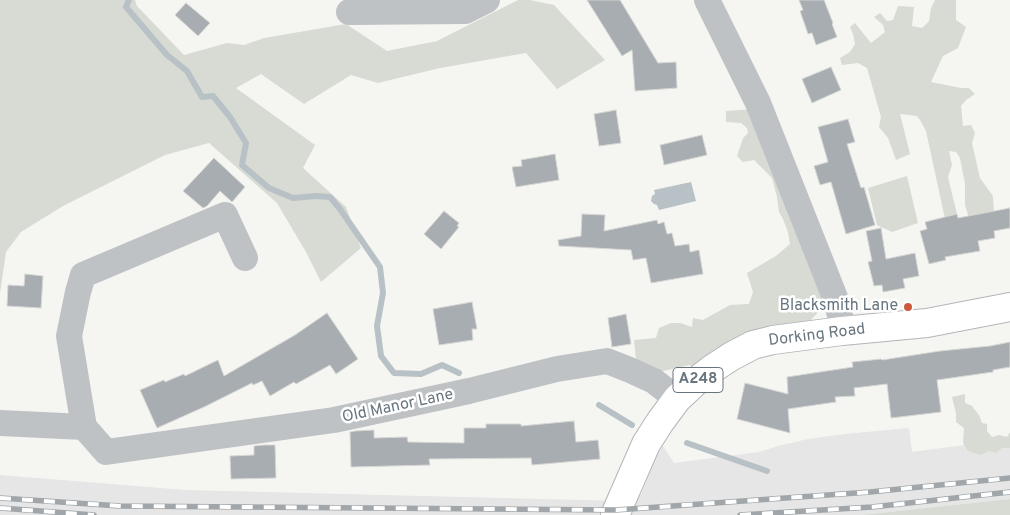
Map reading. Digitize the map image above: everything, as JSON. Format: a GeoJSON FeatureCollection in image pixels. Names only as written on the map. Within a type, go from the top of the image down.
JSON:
{"type":"FeatureCollection","features":[{"type":"Feature","properties":{"kind":"main road","name":"Dorking Road"},"geometry":{"type":"LineString","coordinates":[[616,512],[646,444],[677,399],[694,383],[732,356],[753,346],[794,336],[927,323],[1010,307]]}},
{"type":"Feature","properties":{"kind":"street"},"geometry":{"type":"LineString","coordinates":[[349,12],[465,11],[487,0]]}},
{"type":"Feature","properties":{"kind":"street"},"geometry":{"type":"LineString","coordinates":[[707,0],[758,103],[836,300],[842,331]]}},
{"type":"Feature","properties":{"kind":"street"},"geometry":{"type":"LineString","coordinates":[[0,423],[84,426],[69,336],[83,275],[225,215],[245,258]]}},
{"type":"Feature","properties":{"kind":"street","name":"Old Manor Lane"},"geometry":{"type":"LineString","coordinates":[[84,426],[107,452],[334,420],[469,391],[557,369],[607,361],[654,381],[677,399]]}},
{"type":"Feature","properties":{"kind":"shaded area"},"geometry":{"type":"Polygon","coordinates":[[[0,0],[135,0],[137,6],[184,55],[227,43],[244,45],[264,38],[346,24],[387,51],[437,41],[518,0],[530,0],[554,5],[605,60],[557,89],[526,53],[440,68],[378,83],[351,75],[304,104],[261,74],[236,88],[315,145],[303,168],[346,207],[361,248],[321,282],[277,203],[209,143],[165,155],[63,206],[21,232],[6,252],[0,293],[0,0]]]}},
{"type":"Feature","properties":{"kind":"shaded area"},"geometry":{"type":"Polygon","coordinates":[[[935,0],[956,0],[956,20],[966,27],[958,48],[943,56],[931,82],[969,88],[975,94],[961,106],[963,126],[971,125],[975,133],[972,143],[980,178],[993,196],[994,214],[969,218],[965,205],[965,184],[960,158],[956,152],[949,151],[952,165],[948,177],[957,214],[945,219],[926,131],[920,120],[917,116],[900,114],[910,154],[896,160],[888,138],[879,127],[881,117],[867,68],[858,63],[842,65],[840,58],[850,52],[855,44],[850,27],[855,23],[871,43],[885,32],[883,25],[874,17],[880,13],[887,21],[893,20],[898,6],[914,7],[912,26],[922,28],[929,21],[931,8],[935,0]]]}},
{"type":"Feature","properties":{"kind":"shaded area"},"geometry":{"type":"Polygon","coordinates":[[[754,109],[831,305],[821,309],[807,324],[695,367],[689,365],[638,377],[634,340],[656,338],[659,328],[671,323],[680,323],[692,327],[693,318],[703,320],[730,305],[749,304],[753,292],[747,273],[776,256],[790,244],[788,232],[779,212],[772,178],[754,160],[743,162],[737,156],[743,138],[748,133],[747,128],[741,123],[726,122],[726,111],[754,109]]]}},
{"type":"Feature","properties":{"kind":"shaded area"},"geometry":{"type":"Polygon","coordinates":[[[907,176],[918,223],[892,232],[877,225],[868,188],[907,176]]]}},
{"type":"Feature","properties":{"kind":"shaded area"},"geometry":{"type":"Polygon","coordinates":[[[691,182],[696,201],[659,210],[657,205],[651,201],[652,196],[655,194],[654,190],[691,182]]]}},
{"type":"Feature","properties":{"kind":"shaded area"},"geometry":{"type":"Polygon","coordinates":[[[965,394],[965,403],[972,406],[982,423],[987,424],[987,431],[992,437],[999,435],[1007,437],[1010,432],[1010,448],[1002,448],[996,453],[989,451],[981,455],[968,451],[963,443],[964,428],[956,422],[952,397],[965,394]]]}},
{"type":"Feature","properties":{"kind":"shaded area"},"geometry":{"type":"Polygon","coordinates":[[[909,428],[912,452],[1010,439],[1010,499],[861,515],[0,515],[0,475],[185,490],[620,501],[641,495],[661,443],[674,463],[759,452],[808,439],[909,428]]]}},
{"type":"Feature","properties":{"kind":"shaded area"},"geometry":{"type":"Polygon","coordinates":[[[1010,499],[1010,515],[861,515],[1010,499]]]}},
{"type":"Feature","properties":{"kind":"building"},"geometry":{"type":"Polygon","coordinates":[[[587,0],[620,0],[658,63],[676,62],[677,88],[635,91],[632,50],[622,56],[587,0]]]}},
{"type":"Feature","properties":{"kind":"building"},"geometry":{"type":"Polygon","coordinates":[[[799,0],[824,0],[837,37],[816,45],[812,33],[808,34],[800,11],[803,10],[799,0]]]}},
{"type":"Feature","properties":{"kind":"building"},"geometry":{"type":"Polygon","coordinates":[[[186,3],[210,23],[198,36],[175,15],[186,3]]]}},
{"type":"Feature","properties":{"kind":"building"},"geometry":{"type":"Polygon","coordinates":[[[831,67],[841,90],[812,103],[802,79],[831,67]]]}},
{"type":"Feature","properties":{"kind":"building"},"geometry":{"type":"Polygon","coordinates":[[[616,110],[621,143],[599,146],[594,114],[616,110]]]}},
{"type":"Feature","properties":{"kind":"building"},"geometry":{"type":"Polygon","coordinates":[[[848,119],[855,142],[847,144],[861,188],[864,187],[875,225],[846,234],[831,182],[820,185],[814,166],[828,162],[818,127],[848,119]]]}},
{"type":"Feature","properties":{"kind":"building"},"geometry":{"type":"Polygon","coordinates":[[[702,135],[707,155],[664,165],[660,145],[702,135]]]}},
{"type":"Feature","properties":{"kind":"building"},"geometry":{"type":"Polygon","coordinates":[[[555,154],[559,180],[516,187],[512,167],[522,166],[521,160],[555,154]]]}},
{"type":"Feature","properties":{"kind":"building"},"geometry":{"type":"Polygon","coordinates":[[[214,158],[245,187],[232,202],[220,191],[203,208],[183,191],[214,158]]]}},
{"type":"Feature","properties":{"kind":"building"},"geometry":{"type":"Polygon","coordinates":[[[1010,208],[1010,228],[994,231],[995,238],[978,241],[980,251],[945,257],[946,260],[929,264],[920,231],[927,229],[925,222],[957,214],[958,218],[1010,208]]]}},
{"type":"Feature","properties":{"kind":"building"},"geometry":{"type":"Polygon","coordinates":[[[444,211],[459,223],[457,226],[459,227],[441,249],[424,234],[444,211]]]}},
{"type":"Feature","properties":{"kind":"building"},"geometry":{"type":"Polygon","coordinates":[[[582,214],[605,215],[604,231],[657,220],[658,224],[664,222],[667,234],[672,233],[675,246],[689,244],[690,252],[699,250],[703,274],[651,283],[646,258],[633,260],[631,250],[559,246],[558,240],[581,236],[582,214]]]}},
{"type":"Feature","properties":{"kind":"building"},"geometry":{"type":"Polygon","coordinates":[[[881,228],[886,259],[915,253],[919,276],[903,279],[905,288],[883,292],[882,285],[874,286],[868,262],[872,261],[866,231],[881,228]]]}},
{"type":"Feature","properties":{"kind":"building"},"geometry":{"type":"Polygon","coordinates":[[[25,274],[43,276],[41,308],[7,306],[8,285],[24,286],[25,274]]]}},
{"type":"Feature","properties":{"kind":"building"},"geometry":{"type":"Polygon","coordinates":[[[472,302],[477,329],[472,329],[473,340],[439,345],[433,309],[472,302]]]}},
{"type":"Feature","properties":{"kind":"building"},"geometry":{"type":"Polygon","coordinates":[[[327,313],[358,359],[336,374],[330,365],[270,396],[262,381],[253,385],[252,383],[157,428],[140,390],[164,380],[165,382],[184,374],[185,376],[218,360],[224,376],[295,335],[327,313]]]}},
{"type":"Feature","properties":{"kind":"building"},"geometry":{"type":"Polygon","coordinates":[[[626,314],[631,344],[612,347],[608,318],[626,314]]]}},
{"type":"Feature","properties":{"kind":"building"},"geometry":{"type":"Polygon","coordinates":[[[1010,342],[1010,367],[993,370],[993,372],[937,380],[941,412],[891,418],[887,384],[854,388],[855,396],[835,397],[836,402],[788,409],[790,433],[737,419],[745,383],[788,394],[787,377],[853,367],[852,362],[882,360],[1010,342]]]}},
{"type":"Feature","properties":{"kind":"building"},"geometry":{"type":"Polygon","coordinates":[[[574,421],[576,442],[598,440],[600,459],[532,465],[531,458],[429,459],[430,465],[351,467],[350,432],[374,430],[374,438],[407,437],[408,442],[464,443],[464,428],[486,428],[486,424],[521,424],[521,426],[574,421]]]}},
{"type":"Feature","properties":{"kind":"building"},"geometry":{"type":"Polygon","coordinates":[[[275,445],[276,478],[231,479],[230,456],[254,455],[254,446],[275,445]]]}},
{"type":"Feature","properties":{"kind":"waterway"},"geometry":{"type":"LineString","coordinates":[[129,0],[126,7],[167,55],[187,71],[202,97],[213,96],[230,117],[246,143],[242,165],[269,188],[293,198],[330,197],[340,209],[380,267],[383,293],[377,326],[381,356],[394,373],[421,374],[442,365],[459,373]]}},
{"type":"Feature","properties":{"kind":"waterway"},"geometry":{"type":"LineString","coordinates":[[599,405],[632,425]]}},
{"type":"Feature","properties":{"kind":"waterway"},"geometry":{"type":"LineString","coordinates":[[687,443],[767,471]]}},
{"type":"Feature","properties":{"kind":"railway"},"geometry":{"type":"LineString","coordinates":[[0,498],[120,506],[616,510],[870,492],[1010,478]]}},
{"type":"Feature","properties":{"kind":"railway"},"geometry":{"type":"LineString","coordinates":[[740,515],[872,507],[1010,492]]}},
{"type":"Feature","properties":{"kind":"railway"},"geometry":{"type":"LineString","coordinates":[[0,508],[94,515]]}},
{"type":"Feature","properties":{"kind":"place","name":"Blacksmith Lane"},"geometry":{"type":"Point","coordinates":[908,307]}}]}
